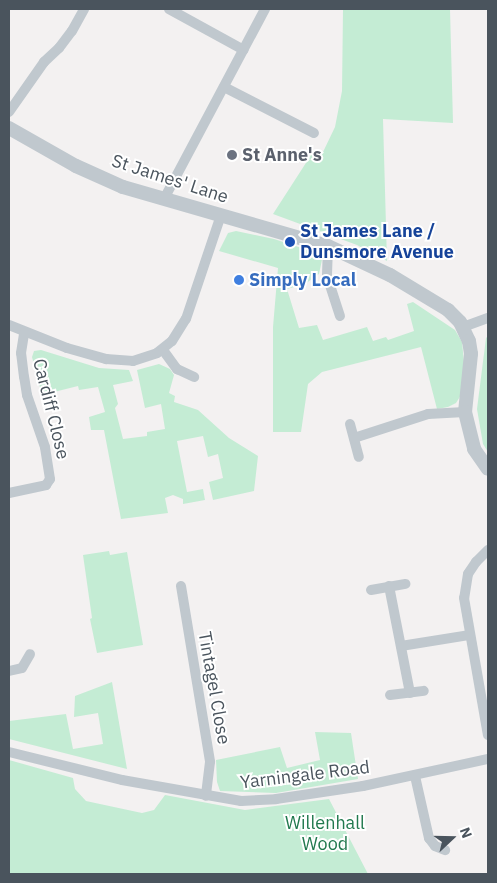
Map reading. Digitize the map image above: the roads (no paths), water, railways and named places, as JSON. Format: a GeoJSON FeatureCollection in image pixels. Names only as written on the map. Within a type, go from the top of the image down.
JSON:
{"type":"FeatureCollection","features":[{"type":"Feature","properties":{"kind":"street"},"geometry":{"type":"LineString","coordinates":[[9,112],[44,62],[59,48],[72,31],[84,9]]}},
{"type":"Feature","properties":{"kind":"street"},"geometry":{"type":"LineString","coordinates":[[168,9],[244,50]]}},
{"type":"Feature","properties":{"kind":"street"},"geometry":{"type":"LineString","coordinates":[[164,199],[265,9]]}},
{"type":"Feature","properties":{"kind":"street"},"geometry":{"type":"LineString","coordinates":[[224,87],[314,133]]}},
{"type":"Feature","properties":{"kind":"street","name":"St James' Lane"},"geometry":{"type":"LineString","coordinates":[[9,128],[76,166],[123,187],[328,246],[390,275],[424,294],[454,315],[464,327]]}},
{"type":"Feature","properties":{"kind":"street"},"geometry":{"type":"LineString","coordinates":[[9,325],[24,333],[67,348],[115,361],[141,360],[163,350],[177,335],[186,319],[221,215]]}},
{"type":"Feature","properties":{"kind":"street"},"geometry":{"type":"LineString","coordinates":[[328,246],[327,276],[340,316]]}},
{"type":"Feature","properties":{"kind":"street"},"geometry":{"type":"LineString","coordinates":[[488,318],[464,327],[471,354],[465,412],[474,450],[488,469]]}},
{"type":"Feature","properties":{"kind":"street","name":"Cardiff Close"},"geometry":{"type":"LineString","coordinates":[[9,493],[46,485],[50,479],[45,447],[27,395],[21,353],[24,333]]}},
{"type":"Feature","properties":{"kind":"street"},"geometry":{"type":"LineString","coordinates":[[163,350],[177,369],[194,377]]}},
{"type":"Feature","properties":{"kind":"street"},"geometry":{"type":"LineString","coordinates":[[354,438],[428,414],[465,412]]}},
{"type":"Feature","properties":{"kind":"street"},"geometry":{"type":"LineString","coordinates":[[350,424],[359,457]]}},
{"type":"Feature","properties":{"kind":"street"},"geometry":{"type":"LineString","coordinates":[[488,550],[476,562],[465,585],[464,598],[488,735]]}},
{"type":"Feature","properties":{"kind":"street"},"geometry":{"type":"LineString","coordinates":[[371,590],[405,584]]}},
{"type":"Feature","properties":{"kind":"street","name":"Tintagel Close"},"geometry":{"type":"LineString","coordinates":[[181,586],[210,762],[206,796]]}},
{"type":"Feature","properties":{"kind":"street"},"geometry":{"type":"LineString","coordinates":[[390,586],[410,693]]}},
{"type":"Feature","properties":{"kind":"street"},"geometry":{"type":"LineString","coordinates":[[401,646],[470,635]]}},
{"type":"Feature","properties":{"kind":"street"},"geometry":{"type":"LineString","coordinates":[[9,671],[22,668],[30,654]]}},
{"type":"Feature","properties":{"kind":"street"},"geometry":{"type":"LineString","coordinates":[[390,696],[424,691]]}},
{"type":"Feature","properties":{"kind":"street","name":"Yarningale Road"},"geometry":{"type":"LineString","coordinates":[[9,752],[122,780],[206,796],[259,801],[358,787],[488,759]]}},
{"type":"Feature","properties":{"kind":"street"},"geometry":{"type":"LineString","coordinates":[[415,776],[429,838],[435,846],[445,850]]}},
{"type":"Feature","properties":{"kind":"place","name":"St Anne's"},"geometry":{"type":"Point","coordinates":[232,155]}},
{"type":"Feature","properties":{"kind":"place","name":"St James Lane / Dunsmore Avenue"},"geometry":{"type":"Point","coordinates":[290,242]}},
{"type":"Feature","properties":{"kind":"place","name":"Simply Local"},"geometry":{"type":"Point","coordinates":[239,280]}},
{"type":"Feature","properties":{"kind":"park label","name":"Willenhall Wood"},"geometry":{"type":"Point","coordinates":[325,834]}}]}
